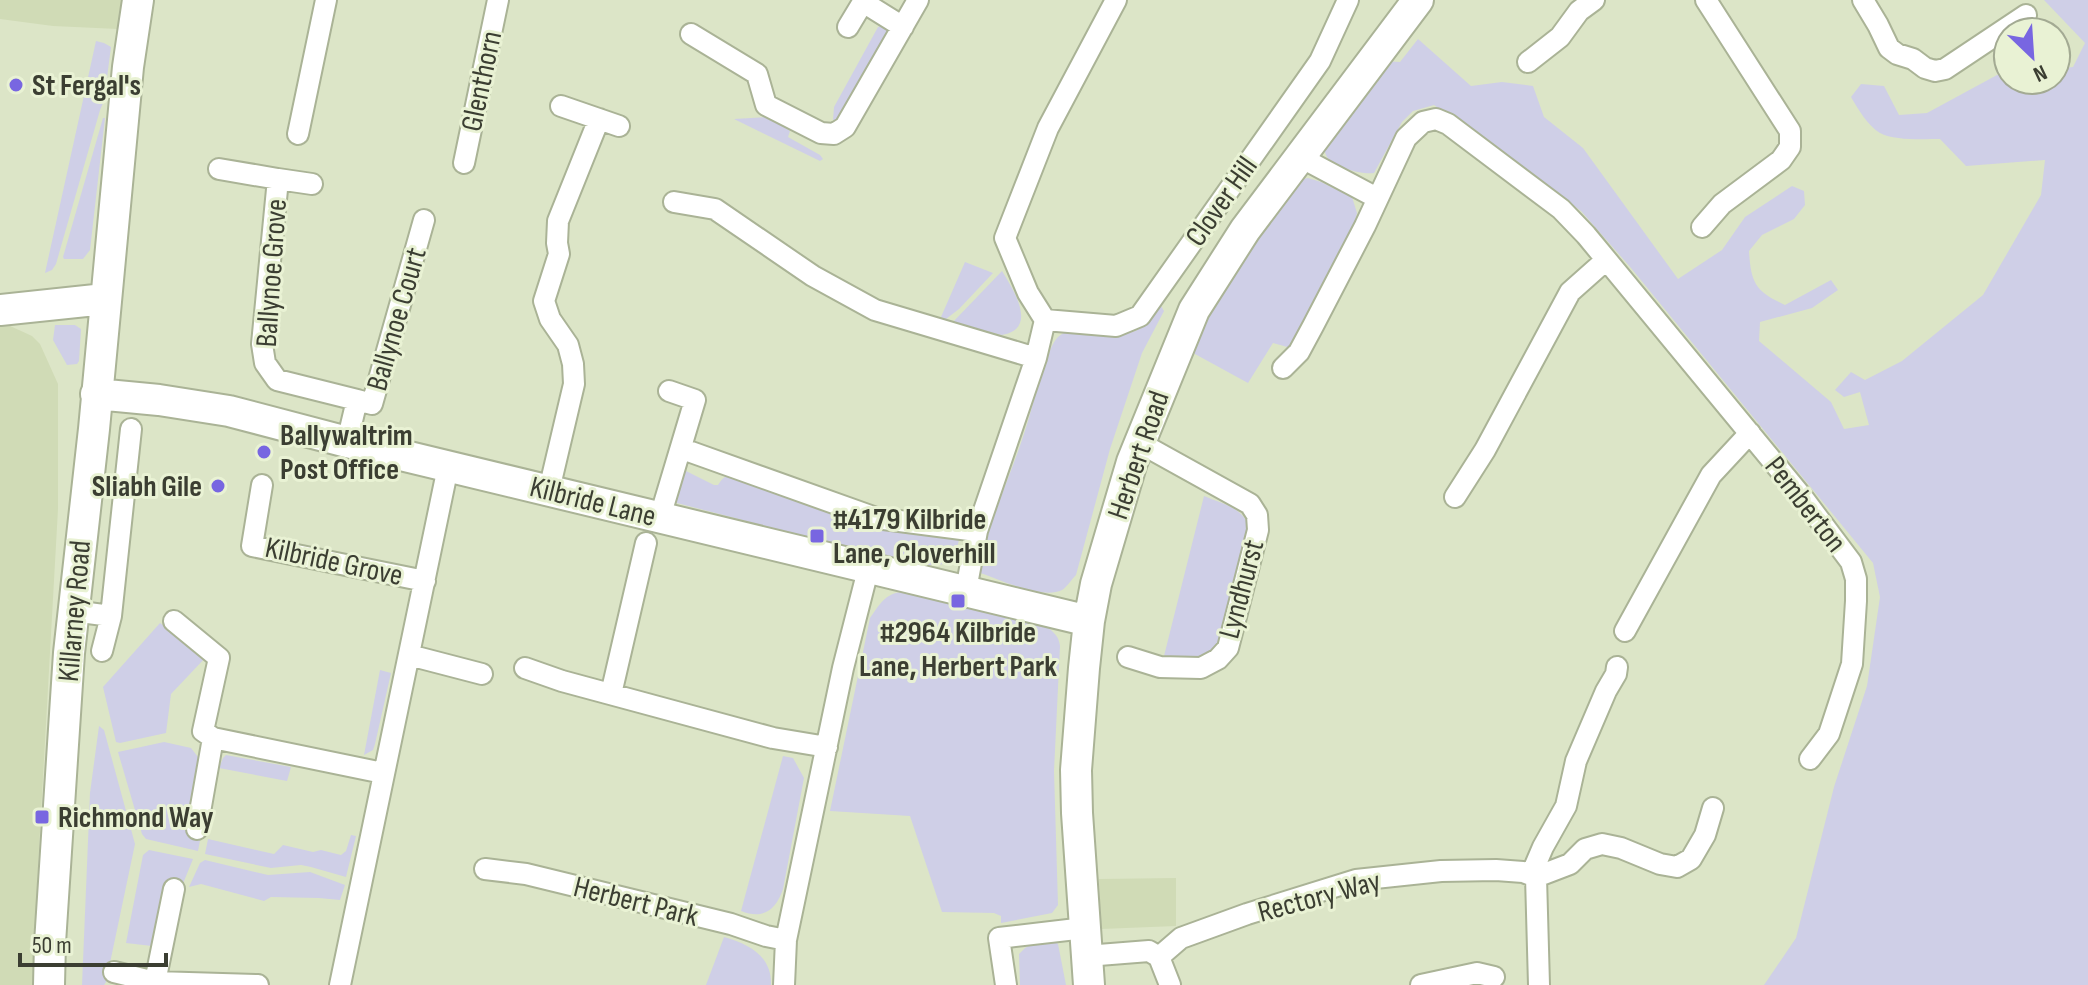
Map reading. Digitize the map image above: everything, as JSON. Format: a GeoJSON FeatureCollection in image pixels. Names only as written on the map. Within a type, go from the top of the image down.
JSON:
{"type":"FeatureCollection","features":[{"type":"Feature","properties":{"kind":"street","name":"Killarney Road"},"geometry":{"type":"LineString","coordinates":[[49,985],[73,611],[128,67],[138,0]]}},
{"type":"Feature","properties":{"kind":"street"},"geometry":{"type":"LineString","coordinates":[[298,134],[326,0]]}},
{"type":"Feature","properties":{"kind":"street","name":"Glenthorn"},"geometry":{"type":"LineString","coordinates":[[464,163],[498,0]]}},
{"type":"Feature","properties":{"kind":"street"},"geometry":{"type":"LineString","coordinates":[[691,34],[757,74],[766,105],[821,133],[834,134],[845,127],[918,0]]}},
{"type":"Feature","properties":{"kind":"street"},"geometry":{"type":"LineString","coordinates":[[966,590],[977,531],[1036,358],[1045,320],[1028,293],[1005,238],[1048,128],[1116,0]]}},
{"type":"Feature","properties":{"kind":"street","name":"Clover Hill"},"geometry":{"type":"LineString","coordinates":[[1045,320],[1116,326],[1140,316],[1320,61],[1348,0]]}},
{"type":"Feature","properties":{"kind":"street","name":"Herbert Road"},"geometry":{"type":"LineString","coordinates":[[1087,956],[1076,770],[1089,621],[1096,584],[1132,462],[1194,310],[1245,230],[1418,0]]}},
{"type":"Feature","properties":{"kind":"street"},"geometry":{"type":"LineString","coordinates":[[1702,227],[1722,204],[1769,171],[1790,147],[1790,131],[1706,0]]}},
{"type":"Feature","properties":{"kind":"street"},"geometry":{"type":"LineString","coordinates":[[1863,0],[1889,48],[1935,71],[1945,69],[2026,15]]}},
{"type":"Feature","properties":{"kind":"street"},"geometry":{"type":"LineString","coordinates":[[848,27],[864,1],[903,27]]}},
{"type":"Feature","properties":{"kind":"street"},"geometry":{"type":"LineString","coordinates":[[1528,62],[1560,37],[1580,4]]}},
{"type":"Feature","properties":{"kind":"street"},"geometry":{"type":"LineString","coordinates":[[561,106],[619,126]]}},
{"type":"Feature","properties":{"kind":"street"},"geometry":{"type":"LineString","coordinates":[[549,490],[574,384],[568,345],[550,319],[544,301],[559,254],[558,221],[599,119]]}},
{"type":"Feature","properties":{"kind":"street","name":"Pemberton"},"geometry":{"type":"LineString","coordinates":[[1283,368],[1299,352],[1365,226],[1406,138],[1423,122],[1436,119],[1448,124],[1561,209],[1750,433],[1851,562],[1856,579],[1852,664],[1829,734],[1810,759]]}},
{"type":"Feature","properties":{"kind":"street"},"geometry":{"type":"LineString","coordinates":[[1300,157],[1377,198]]}},
{"type":"Feature","properties":{"kind":"street","name":"Ballynoe Grove"},"geometry":{"type":"LineString","coordinates":[[219,169],[312,184]]}},
{"type":"Feature","properties":{"kind":"street","name":"Ballynoe Grove"},"geometry":{"type":"LineString","coordinates":[[278,179],[262,344],[265,363],[277,380],[357,400]]}},
{"type":"Feature","properties":{"kind":"street"},"geometry":{"type":"LineString","coordinates":[[674,202],[715,209],[813,276],[875,310],[1036,358]]}},
{"type":"Feature","properties":{"kind":"street","name":"Ballynoe Court"},"geometry":{"type":"LineString","coordinates":[[357,400],[372,404],[424,220]]}},
{"type":"Feature","properties":{"kind":"street"},"geometry":{"type":"LineString","coordinates":[[1455,497],[1485,450],[1570,292],[1606,260]]}},
{"type":"Feature","properties":{"kind":"street"},"geometry":{"type":"LineString","coordinates":[[0,310],[105,299]]}},
{"type":"Feature","properties":{"kind":"street"},"geometry":{"type":"LineString","coordinates":[[611,694],[653,530],[695,400],[669,391]]}},
{"type":"Feature","properties":{"kind":"street","name":"Kilbride Lane"},"geometry":{"type":"LineString","coordinates":[[96,394],[229,411],[549,490],[653,530],[869,566],[1089,621]]}},
{"type":"Feature","properties":{"kind":"street"},"geometry":{"type":"LineString","coordinates":[[347,442],[357,400]]}},
{"type":"Feature","properties":{"kind":"street"},"geometry":{"type":"LineString","coordinates":[[102,651],[111,616],[131,429]]}},
{"type":"Feature","properties":{"kind":"street","name":"Pemberton"},"geometry":{"type":"LineString","coordinates":[[1625,631],[1711,475],[1750,433]]}},
{"type":"Feature","properties":{"kind":"street","name":"Lyndhurst"},"geometry":{"type":"LineString","coordinates":[[1128,657],[1160,667],[1201,668],[1218,659],[1228,648],[1258,530],[1257,515],[1250,504],[1140,443]]}},
{"type":"Feature","properties":{"kind":"street"},"geometry":{"type":"LineString","coordinates":[[691,452],[876,518],[977,531]]}},
{"type":"Feature","properties":{"kind":"street","name":"Kilbride Grove"},"geometry":{"type":"LineString","coordinates":[[340,985],[448,467]]}},
{"type":"Feature","properties":{"kind":"street","name":"Kilbride Grove"},"geometry":{"type":"LineString","coordinates":[[262,485],[252,546],[425,581]]}},
{"type":"Feature","properties":{"kind":"street"},"geometry":{"type":"LineString","coordinates":[[784,985],[786,940],[843,668],[869,566]]}},
{"type":"Feature","properties":{"kind":"street"},"geometry":{"type":"LineString","coordinates":[[73,611],[111,616]]}},
{"type":"Feature","properties":{"kind":"street"},"geometry":{"type":"LineString","coordinates":[[174,621],[219,658],[203,731],[213,738],[383,773]]}},
{"type":"Feature","properties":{"kind":"street"},"geometry":{"type":"LineString","coordinates":[[409,655],[482,674]]}},
{"type":"Feature","properties":{"kind":"street"},"geometry":{"type":"LineString","coordinates":[[1539,985],[1534,876],[1543,847],[1566,806],[1576,761],[1617,667]]}},
{"type":"Feature","properties":{"kind":"street"},"geometry":{"type":"LineString","coordinates":[[525,668],[562,681],[773,738],[827,747]]}},
{"type":"Feature","properties":{"kind":"street"},"geometry":{"type":"LineString","coordinates":[[197,829],[213,738]]}},
{"type":"Feature","properties":{"kind":"street"},"geometry":{"type":"LineString","coordinates":[[1534,876],[1570,864],[1585,849],[1602,844],[1677,867],[1691,859],[1705,835],[1713,808]]}},
{"type":"Feature","properties":{"kind":"street","name":"Herbert Park"},"geometry":{"type":"LineString","coordinates":[[485,869],[536,877],[786,940]]}},
{"type":"Feature","properties":{"kind":"street","name":"Rectory Way"},"geometry":{"type":"LineString","coordinates":[[1159,957],[1181,938],[1356,880],[1441,871],[1496,870],[1534,876]]}},
{"type":"Feature","properties":{"kind":"street"},"geometry":{"type":"LineString","coordinates":[[155,982],[174,889]]}},
{"type":"Feature","properties":{"kind":"street"},"geometry":{"type":"LineString","coordinates":[[1006,985],[999,938],[1087,956],[1149,951],[1159,957],[1170,985]]}},
{"type":"Feature","properties":{"kind":"street"},"geometry":{"type":"LineString","coordinates":[[114,972],[155,982],[258,985]]}},
{"type":"Feature","properties":{"kind":"street"},"geometry":{"type":"LineString","coordinates":[[1431,984],[1477,973],[1494,977]]}},
{"type":"Feature","properties":{"kind":"shaded area"},"geometry":{"type":"Polygon","coordinates":[[[0,0],[122,0],[118,29],[53,26],[0,19],[0,0]]]}},
{"type":"Feature","properties":{"kind":"shaded area"},"geometry":{"type":"Polygon","coordinates":[[[2044,0],[2088,0],[2088,985],[1764,985],[1796,938],[1834,787],[1867,686],[1880,597],[1873,563],[1581,211],[1434,105],[1413,111],[1402,122],[1374,173],[1355,171],[1334,163],[1326,155],[1324,142],[1381,61],[1400,62],[1418,39],[1471,86],[1502,82],[1533,86],[1544,117],[1583,148],[1678,279],[1722,250],[1745,217],[1792,186],[1804,191],[1805,205],[1794,219],[1762,235],[1749,251],[1753,278],[1761,290],[1785,305],[1831,280],[1838,290],[1812,308],[1760,322],[1759,341],[1831,402],[1844,429],[1869,425],[1860,392],[1844,397],[1835,390],[1851,372],[1865,380],[1902,361],[1983,295],[2041,195],[2045,160],[1966,166],[1940,139],[1901,138],[1880,133],[1867,122],[1851,97],[1861,84],[1884,86],[1899,115],[1927,113],[1992,78],[1992,96],[2072,96],[2072,67],[2085,43],[2072,29],[2072,16],[2059,16],[2044,0]]]}},
{"type":"Feature","properties":{"kind":"shaded area"},"geometry":{"type":"Polygon","coordinates":[[[888,24],[890,32],[846,110],[837,120],[833,120],[834,107],[878,27],[888,24]]]}},
{"type":"Feature","properties":{"kind":"shaded area"},"geometry":{"type":"Polygon","coordinates":[[[96,41],[111,47],[107,94],[56,264],[45,273],[96,41]]]}},
{"type":"Feature","properties":{"kind":"shaded area"},"geometry":{"type":"Polygon","coordinates":[[[768,117],[790,131],[788,137],[823,159],[820,161],[734,119],[768,117]]]}},
{"type":"Feature","properties":{"kind":"shaded area"},"geometry":{"type":"Polygon","coordinates":[[[103,118],[90,250],[83,259],[64,259],[63,257],[103,118]]]}},
{"type":"Feature","properties":{"kind":"shaded area"},"geometry":{"type":"Polygon","coordinates":[[[1308,178],[1352,197],[1357,213],[1352,231],[1291,348],[1273,343],[1248,383],[1184,348],[1295,181],[1308,178]]]}},
{"type":"Feature","properties":{"kind":"shaded area"},"geometry":{"type":"Polygon","coordinates":[[[965,262],[993,273],[946,319],[941,317],[965,262]]]}},
{"type":"Feature","properties":{"kind":"shaded area"},"geometry":{"type":"Polygon","coordinates":[[[1002,271],[1017,298],[1021,317],[1019,325],[1002,335],[952,323],[1002,271]]]}},
{"type":"Feature","properties":{"kind":"shaded area"},"geometry":{"type":"Polygon","coordinates":[[[1161,306],[1164,311],[1142,353],[1110,449],[1076,575],[1062,590],[1043,592],[978,572],[992,521],[1055,340],[1071,330],[1113,334],[1135,331],[1147,323],[1161,306]]]}},
{"type":"Feature","properties":{"kind":"shaded area"},"geometry":{"type":"Polygon","coordinates":[[[8,325],[32,336],[40,344],[58,384],[58,509],[34,985],[0,985],[0,326],[8,325]]]}},
{"type":"Feature","properties":{"kind":"shaded area"},"geometry":{"type":"Polygon","coordinates":[[[55,325],[75,325],[81,329],[77,364],[67,365],[53,340],[55,325]]]}},
{"type":"Feature","properties":{"kind":"shaded area"},"geometry":{"type":"Polygon","coordinates":[[[680,468],[714,485],[727,476],[740,474],[842,517],[890,529],[959,540],[954,554],[943,564],[920,564],[873,555],[669,501],[680,468]]]}},
{"type":"Feature","properties":{"kind":"shaded area"},"geometry":{"type":"Polygon","coordinates":[[[1204,496],[1236,510],[1248,525],[1225,622],[1216,644],[1204,655],[1164,656],[1204,496]]]}},
{"type":"Feature","properties":{"kind":"shaded area"},"geometry":{"type":"Polygon","coordinates":[[[903,592],[1045,626],[1058,639],[1054,771],[1058,905],[1052,913],[1001,923],[1001,916],[994,913],[942,912],[910,816],[830,811],[870,618],[887,597],[903,592]]]}},
{"type":"Feature","properties":{"kind":"shaded area"},"geometry":{"type":"Polygon","coordinates":[[[160,623],[207,656],[171,694],[166,733],[116,742],[103,687],[160,623]]]}},
{"type":"Feature","properties":{"kind":"shaded area"},"geometry":{"type":"Polygon","coordinates":[[[380,670],[391,673],[375,744],[373,750],[364,755],[380,670]]]}},
{"type":"Feature","properties":{"kind":"shaded area"},"geometry":{"type":"Polygon","coordinates":[[[99,726],[104,730],[135,844],[106,982],[104,985],[82,985],[90,793],[99,726]]]}},
{"type":"Feature","properties":{"kind":"shaded area"},"geometry":{"type":"Polygon","coordinates":[[[164,742],[191,748],[198,757],[197,765],[201,766],[201,835],[198,851],[146,839],[142,834],[118,752],[164,742]]]}},
{"type":"Feature","properties":{"kind":"shaded area"},"geometry":{"type":"Polygon","coordinates":[[[226,755],[291,767],[287,781],[219,768],[226,755]]]}},
{"type":"Feature","properties":{"kind":"shaded area"},"geometry":{"type":"Polygon","coordinates":[[[783,756],[793,758],[804,778],[783,889],[777,903],[768,911],[749,914],[741,911],[783,756]]]}},
{"type":"Feature","properties":{"kind":"shaded area"},"geometry":{"type":"Polygon","coordinates":[[[351,835],[356,836],[346,877],[301,865],[271,868],[205,854],[208,839],[274,854],[283,845],[341,855],[346,851],[351,835]]]}},
{"type":"Feature","properties":{"kind":"shaded area"},"geometry":{"type":"Polygon","coordinates":[[[149,850],[193,859],[182,886],[165,884],[152,946],[126,943],[143,855],[149,850]]]}},
{"type":"Feature","properties":{"kind":"shaded area"},"geometry":{"type":"Polygon","coordinates":[[[205,860],[268,875],[310,872],[345,885],[340,900],[271,897],[264,901],[201,884],[189,887],[200,863],[205,860]]]}},
{"type":"Feature","properties":{"kind":"shaded area"},"geometry":{"type":"Polygon","coordinates":[[[1176,878],[1176,926],[1101,929],[1099,879],[1176,878]]]}},
{"type":"Feature","properties":{"kind":"shaded area"},"geometry":{"type":"Polygon","coordinates":[[[724,937],[750,947],[763,958],[771,985],[706,985],[724,937]]]}},
{"type":"Feature","properties":{"kind":"shaded area"},"geometry":{"type":"Polygon","coordinates":[[[1040,940],[1054,940],[1058,944],[1066,985],[1020,985],[1019,954],[1040,940]]]}},
{"type":"Feature","properties":{"kind":"place","name":"St Fergal's"},"geometry":{"type":"Point","coordinates":[16,85]}},
{"type":"Feature","properties":{"kind":"place","name":"Ballywaltrim Post Office"},"geometry":{"type":"Point","coordinates":[264,452]}},
{"type":"Feature","properties":{"kind":"place","name":"Sliabh Gile"},"geometry":{"type":"Point","coordinates":[218,486]}},
{"type":"Feature","properties":{"kind":"place","name":"#4179 Kilbride Lane, Cloverhill"},"geometry":{"type":"Point","coordinates":[817,536]}},
{"type":"Feature","properties":{"kind":"place","name":"#2964 Kilbride Lane, Herbert Park"},"geometry":{"type":"Point","coordinates":[958,601]}},
{"type":"Feature","properties":{"kind":"place","name":"Richmond Way"},"geometry":{"type":"Point","coordinates":[42,817]}}]}
